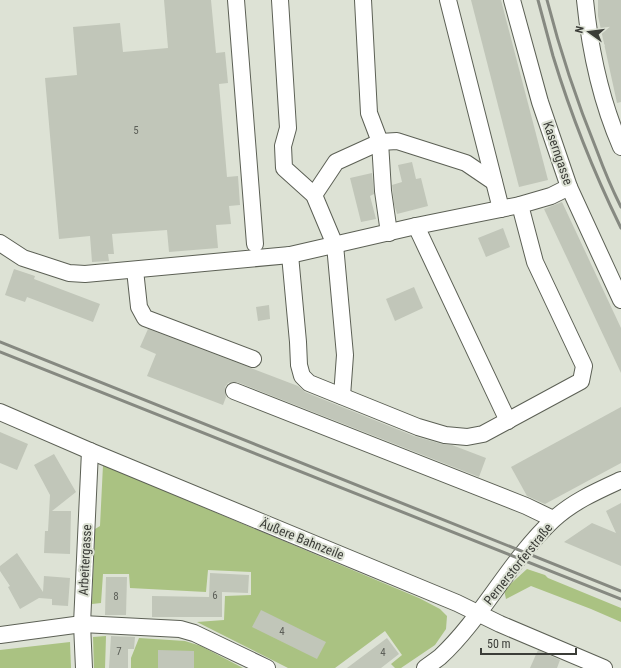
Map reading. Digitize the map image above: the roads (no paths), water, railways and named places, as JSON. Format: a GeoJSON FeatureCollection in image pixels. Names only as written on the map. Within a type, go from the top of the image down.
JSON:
{"type":"FeatureCollection","features":[{"type":"Feature","properties":{"kind":"street"},"geometry":{"type":"LineString","coordinates":[[236,0],[255,244]]}},
{"type":"Feature","properties":{"kind":"street"},"geometry":{"type":"LineString","coordinates":[[280,0],[288,128],[283,146],[284,168],[314,195],[335,246],[345,355],[342,396]]}},
{"type":"Feature","properties":{"kind":"street"},"geometry":{"type":"LineString","coordinates":[[363,0],[369,113],[380,142],[383,191],[389,233]]}},
{"type":"Feature","properties":{"kind":"street"},"geometry":{"type":"LineString","coordinates":[[448,0],[500,209]]}},
{"type":"Feature","properties":{"kind":"street","name":"Kaserngasse"},"geometry":{"type":"LineString","coordinates":[[512,0],[540,102],[569,188],[621,300]]}},
{"type":"Feature","properties":{"kind":"street"},"geometry":{"type":"LineString","coordinates":[[585,0],[588,28],[597,73],[613,128],[621,147]]}},
{"type":"Feature","properties":{"kind":"street"},"geometry":{"type":"LineString","coordinates":[[314,195],[336,162],[380,142],[397,141],[466,163],[494,182]]}},
{"type":"Feature","properties":{"kind":"street"},"geometry":{"type":"LineString","coordinates":[[0,243],[23,258],[69,273],[85,274],[290,256],[416,226],[520,205],[551,196],[569,188]]}},
{"type":"Feature","properties":{"kind":"street"},"geometry":{"type":"LineString","coordinates":[[290,256],[299,365],[302,376],[309,383],[418,427],[445,436],[467,437],[483,434],[581,381],[584,366],[535,262],[520,205]]}},
{"type":"Feature","properties":{"kind":"street"},"geometry":{"type":"LineString","coordinates":[[416,226],[508,421]]}},
{"type":"Feature","properties":{"kind":"street"},"geometry":{"type":"LineString","coordinates":[[135,270],[139,307],[145,318],[253,359]]}},
{"type":"Feature","properties":{"kind":"street"},"geometry":{"type":"LineString","coordinates":[[234,391],[526,506],[554,519]]}},
{"type":"Feature","properties":{"kind":"street","name":"Äußere Bahnzeile"},"geometry":{"type":"LineString","coordinates":[[0,412],[90,451],[450,600],[587,664],[604,668]]}},
{"type":"Feature","properties":{"kind":"street","name":"Arbeitergasse"},"geometry":{"type":"LineString","coordinates":[[84,668],[82,624],[90,451]]}},
{"type":"Feature","properties":{"kind":"street","name":"Pernerstorferstraße"},"geometry":{"type":"LineString","coordinates":[[425,668],[439,657],[462,633],[535,538],[554,519],[569,507],[621,480]]}},
{"type":"Feature","properties":{"kind":"street"},"geometry":{"type":"LineString","coordinates":[[0,635],[82,624],[180,629],[194,633],[267,668]]}},
{"type":"Feature","properties":{"kind":"railway"},"geometry":{"type":"LineString","coordinates":[[538,0],[553,56],[575,122],[592,165],[621,228]]}},
{"type":"Feature","properties":{"kind":"railway"},"geometry":{"type":"LineString","coordinates":[[547,0],[557,38],[576,95],[605,172],[621,207]]}},
{"type":"Feature","properties":{"kind":"railway"},"geometry":{"type":"LineString","coordinates":[[0,342],[621,591]]}},
{"type":"Feature","properties":{"kind":"railway"},"geometry":{"type":"LineString","coordinates":[[0,352],[621,599]]}}]}
